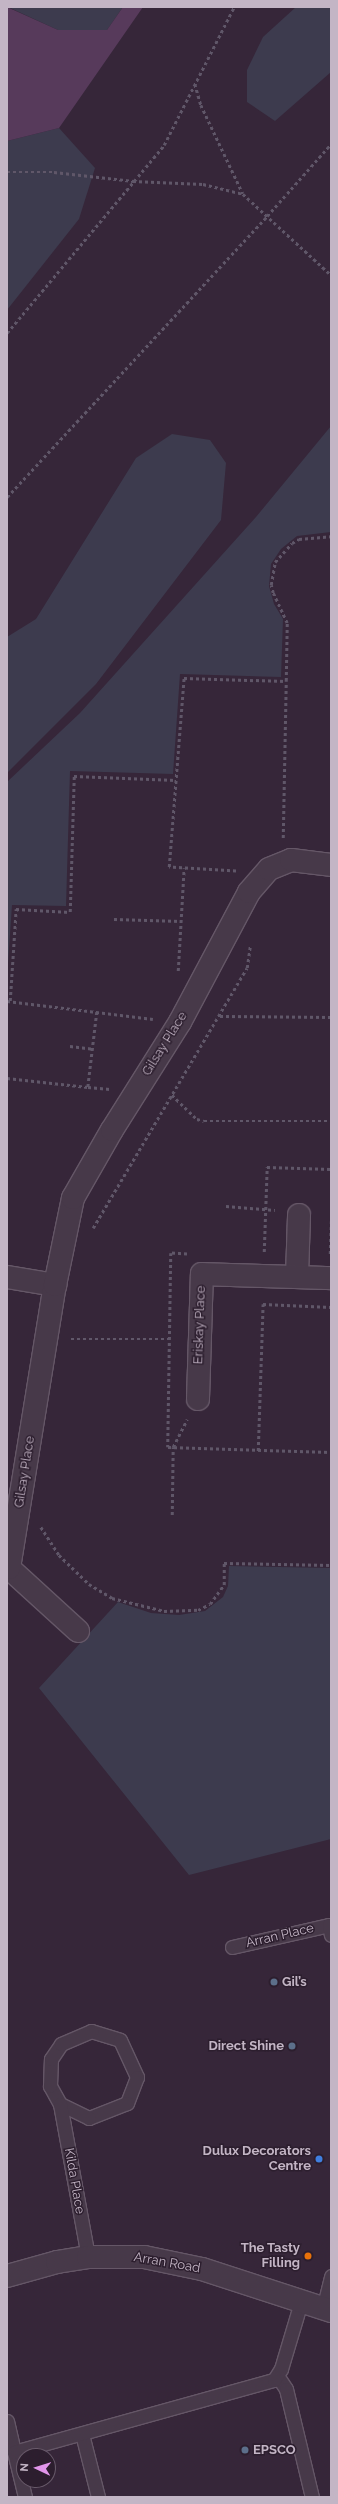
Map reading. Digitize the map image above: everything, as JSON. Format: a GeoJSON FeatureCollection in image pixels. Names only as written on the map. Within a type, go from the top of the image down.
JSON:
{"type":"FeatureCollection","features":[{"type":"Feature","properties":{"kind":"street","name":"Gilsay Place"},"geometry":{"type":"LineString","coordinates":[[78,1631],[9,1568],[55,1285],[73,1198],[112,1130],[180,1022],[249,892],[269,869],[291,860],[331,865]]}},
{"type":"Feature","properties":{"kind":"street"},"geometry":{"type":"LineString","coordinates":[[297,1276],[299,1215]]}},
{"type":"Feature","properties":{"kind":"street","name":"Eriskay Place"},"geometry":{"type":"LineString","coordinates":[[198,1399],[202,1274],[297,1276],[331,1269]]}},
{"type":"Feature","properties":{"kind":"street"},"geometry":{"type":"LineString","coordinates":[[7,1277],[55,1285]]}},
{"type":"Feature","properties":{"kind":"street","name":"Arran Road"},"geometry":{"type":"LineString","coordinates":[[7,2276],[57,2262],[88,2257],[144,2257],[168,2261],[327,2310]]}},
{"type":"Feature","properties":{"kind":"lane","name":"Arran Place"},"geometry":{"type":"LineString","coordinates":[[232,1947],[330,1928]]}},
{"type":"Feature","properties":{"kind":"lane","name":"Kilda Place"},"geometry":{"type":"LineString","coordinates":[[60,2104],[89,2118],[127,2103],[136,2077],[120,2040],[91,2031],[61,2044],[52,2059],[50,2086],[60,2104],[88,2257]]}},
{"type":"Feature","properties":{"kind":"lane"},"geometry":{"type":"LineString","coordinates":[[327,2310],[331,2276]]}},
{"type":"Feature","properties":{"kind":"lane"},"geometry":{"type":"LineString","coordinates":[[14,2452],[270,2383],[278,2377],[300,2302]]}},
{"type":"Feature","properties":{"kind":"lane"},"geometry":{"type":"LineString","coordinates":[[278,2377],[286,2389],[312,2497]]}},
{"type":"Feature","properties":{"kind":"lane"},"geometry":{"type":"LineString","coordinates":[[7,2420],[25,2497]]}},
{"type":"Feature","properties":{"kind":"lane"},"geometry":{"type":"LineString","coordinates":[[82,2434],[98,2497]]}},
{"type":"Feature","properties":{"kind":"path"},"geometry":{"type":"LineString","coordinates":[[7,333],[164,145],[234,7]]}},
{"type":"Feature","properties":{"kind":"path"},"geometry":{"type":"LineString","coordinates":[[195,83],[201,105],[243,194],[331,275]]}},
{"type":"Feature","properties":{"kind":"path"},"geometry":{"type":"LineString","coordinates":[[7,497],[268,216],[331,144]]}},
{"type":"Feature","properties":{"kind":"path"},"geometry":{"type":"LineString","coordinates":[[7,172],[54,172],[133,181],[203,184],[243,194]]}},
{"type":"Feature","properties":{"kind":"path"},"geometry":{"type":"LineString","coordinates":[[283,839],[287,623],[272,589],[275,562],[292,542],[299,539],[331,536]]}},
{"type":"Feature","properties":{"kind":"path"},"geometry":{"type":"LineString","coordinates":[[242,871],[169,867],[184,678],[286,681]]}},
{"type":"Feature","properties":{"kind":"path"},"geometry":{"type":"LineString","coordinates":[[176,780],[74,776],[70,912],[16,909],[8,1001],[180,1022]]}},
{"type":"Feature","properties":{"kind":"path"},"geometry":{"type":"LineString","coordinates":[[178,977],[184,868]]}},
{"type":"Feature","properties":{"kind":"path"},"geometry":{"type":"LineString","coordinates":[[114,919],[181,921]]}},
{"type":"Feature","properties":{"kind":"path"},"geometry":{"type":"LineString","coordinates":[[88,1235],[220,1016],[247,968],[250,945]]}},
{"type":"Feature","properties":{"kind":"path"},"geometry":{"type":"LineString","coordinates":[[220,1016],[331,1017]]}},
{"type":"Feature","properties":{"kind":"path"},"geometry":{"type":"LineString","coordinates":[[70,1046],[93,1049]]}},
{"type":"Feature","properties":{"kind":"path"},"geometry":{"type":"LineString","coordinates":[[7,1078],[88,1087]]}},
{"type":"Feature","properties":{"kind":"path"},"geometry":{"type":"LineString","coordinates":[[172,1095],[197,1119],[204,1121],[331,1121]]}},
{"type":"Feature","properties":{"kind":"path"},"geometry":{"type":"LineString","coordinates":[[226,1206],[266,1207],[299,1215]]}},
{"type":"Feature","properties":{"kind":"path"},"geometry":{"type":"LineString","coordinates":[[331,1218],[331,1269]]}},
{"type":"Feature","properties":{"kind":"path"},"geometry":{"type":"LineString","coordinates":[[258,1451],[263,1304],[331,1307]]}},
{"type":"Feature","properties":{"kind":"path"},"geometry":{"type":"LineString","coordinates":[[69,1332],[68,1339],[168,1339]]}},
{"type":"Feature","properties":{"kind":"path"},"geometry":{"type":"LineString","coordinates":[[172,1515],[173,1447],[198,1399]]}},
{"type":"Feature","properties":{"kind":"path"},"geometry":{"type":"LineString","coordinates":[[168,1447],[258,1451],[331,1452]]}},
{"type":"Feature","properties":{"kind":"path"},"geometry":{"type":"LineString","coordinates":[[42,1519],[41,1527],[58,1555],[89,1584],[112,1598],[164,1611],[198,1610],[210,1604],[224,1585],[224,1563],[331,1565]]}},
{"type":"Feature","properties":{"kind":"shaded area"},"geometry":{"type":"Polygon","coordinates":[[[7,7],[58,30],[107,30],[123,7],[143,7],[59,128],[7,141],[7,7]]]}},
{"type":"Feature","properties":{"kind":"shaded area"},"geometry":{"type":"Polygon","coordinates":[[[8,7],[123,7],[107,30],[58,30],[8,7]]]}},
{"type":"Feature","properties":{"kind":"shaded area"},"geometry":{"type":"Polygon","coordinates":[[[296,7],[331,7],[331,72],[275,121],[247,102],[247,70],[263,37],[296,7]]]}},
{"type":"Feature","properties":{"kind":"shaded area"},"geometry":{"type":"Polygon","coordinates":[[[59,128],[95,168],[79,219],[7,310],[7,141],[59,128]]]}},
{"type":"Feature","properties":{"kind":"shaded area"},"geometry":{"type":"Polygon","coordinates":[[[331,426],[331,532],[297,536],[281,549],[271,564],[269,586],[274,604],[283,619],[281,677],[180,674],[173,774],[70,771],[66,906],[12,905],[7,978],[7,782],[80,713],[256,517],[331,426]]]}},
{"type":"Feature","properties":{"kind":"shaded area"},"geometry":{"type":"Polygon","coordinates":[[[172,434],[210,440],[226,463],[221,520],[96,684],[7,773],[7,637],[36,619],[136,458],[172,434]]]}},
{"type":"Feature","properties":{"kind":"shaded area"},"geometry":{"type":"Polygon","coordinates":[[[229,1566],[331,1568],[331,1839],[189,1875],[39,1688],[118,1602],[151,1613],[179,1615],[205,1611],[223,1597],[228,1586],[229,1566]]]}},
{"type":"Feature","properties":{"kind":"place","name":"Gil’s"},"geometry":{"type":"Point","coordinates":[274,1982]}},
{"type":"Feature","properties":{"kind":"place","name":"Direct Shine"},"geometry":{"type":"Point","coordinates":[292,2046]}},
{"type":"Feature","properties":{"kind":"place","name":"Dulux Decorators Centre"},"geometry":{"type":"Point","coordinates":[319,2159]}},
{"type":"Feature","properties":{"kind":"place","name":"The Tasty Filling"},"geometry":{"type":"Point","coordinates":[308,2256]}},
{"type":"Feature","properties":{"kind":"place","name":"EPSCO"},"geometry":{"type":"Point","coordinates":[245,2450]}}]}
